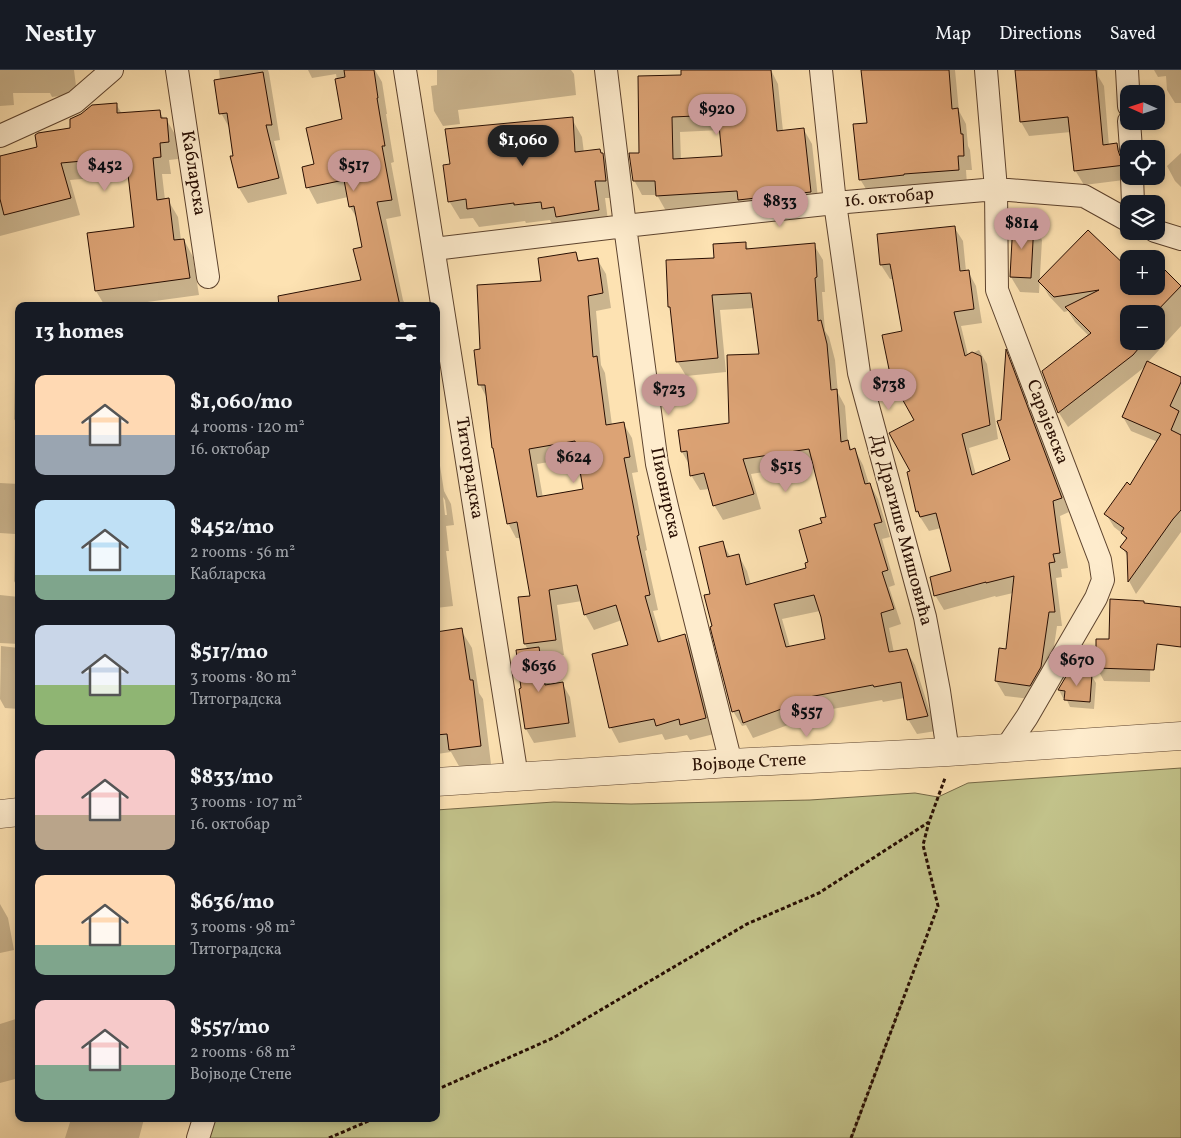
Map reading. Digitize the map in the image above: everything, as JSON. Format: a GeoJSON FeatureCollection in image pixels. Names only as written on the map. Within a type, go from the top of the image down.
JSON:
{"type":"FeatureCollection","features":[{"type":"Feature","properties":{"kind":"street"},"geometry":{"type":"LineString","coordinates":[[0,136],[75,102],[112,70]]}},
{"type":"Feature","properties":{"kind":"street","name":"Титоградска"},"geometry":{"type":"LineString","coordinates":[[406,70],[517,777]]}},
{"type":"Feature","properties":{"kind":"street","name":"Пионирска"},"geometry":{"type":"LineString","coordinates":[[606,70],[625,226],[662,488],[731,763]]}},
{"type":"Feature","properties":{"kind":"street","name":"Др Драгише Мишовића"},"geometry":{"type":"LineString","coordinates":[[822,70],[835,203],[859,373],[925,617],[941,699],[948,752]]}},
{"type":"Feature","properties":{"kind":"street","name":"Сарајевска"},"geometry":{"type":"LineString","coordinates":[[986,70],[996,189],[997,290],[1100,560],[1103,580],[1096,598],[1027,717],[1006,748]]}},
{"type":"Feature","properties":{"kind":"street"},"geometry":{"type":"LineString","coordinates":[[1127,70],[1128,85]]}},
{"type":"Feature","properties":{"kind":"street","name":"Кабларска"},"geometry":{"type":"LineString","coordinates":[[175,71],[208,277]]}},
{"type":"Feature","properties":{"kind":"street","name":"16. октобар"},"geometry":{"type":"LineString","coordinates":[[434,249],[835,203],[996,189],[1084,196],[1120,216]]}},
{"type":"Feature","properties":{"kind":"street"},"geometry":{"type":"LineString","coordinates":[[1165,234],[1181,239]]}},
{"type":"Feature","properties":{"kind":"street","name":"Војводе Степе"},"geometry":{"type":"LineString","coordinates":[[440,782],[731,763],[948,752],[1181,736]]}},
{"type":"Feature","properties":{"kind":"street"},"geometry":{"type":"LineString","coordinates":[[198,1138],[203,1122]]}},
{"type":"Feature","properties":{"kind":"path"},"geometry":{"type":"LineString","coordinates":[[851,1138],[938,906],[923,845],[929,822],[947,774],[948,752]]}},
{"type":"Feature","properties":{"kind":"path"},"geometry":{"type":"LineString","coordinates":[[440,1088],[553,1038],[747,924],[819,893],[929,822]]}},
{"type":"Feature","properties":{"kind":"path"},"geometry":{"type":"LineString","coordinates":[[329,1138],[366,1122]]}},
{"type":"Feature","properties":{"kind":"green space"},"geometry":{"type":"Polygon","coordinates":[[[1181,768],[1181,1138],[852,1138],[903,1000],[851,1138],[188,1138],[194,1122],[440,1122],[440,810],[554,802],[631,804],[810,800],[915,793],[938,797],[968,783],[1181,768]]]}},
{"type":"Feature","properties":{"kind":"building"},"geometry":{"type":"Polygon","coordinates":[[[344,70],[374,70],[385,146],[382,146],[392,200],[377,202],[399,302],[279,302],[278,296],[361,280],[353,249],[362,247],[354,206],[349,207],[344,180],[306,188],[302,167],[314,164],[306,128],[342,119],[335,79],[345,77],[344,70]]]}},
{"type":"Feature","properties":{"kind":"building"},"geometry":{"type":"Polygon","coordinates":[[[681,70],[771,70],[777,131],[804,128],[811,192],[738,200],[737,191],[656,196],[655,181],[633,181],[629,153],[639,153],[638,76],[681,75],[681,70]],[[718,115],[672,117],[673,159],[722,156],[718,115]]]}},
{"type":"Feature","properties":{"kind":"building"},"geometry":{"type":"Polygon","coordinates":[[[861,70],[949,70],[952,109],[958,108],[961,134],[963,134],[964,156],[958,156],[959,170],[859,180],[853,124],[867,123],[861,70]]]}},
{"type":"Feature","properties":{"kind":"building"},"geometry":{"type":"Polygon","coordinates":[[[1015,70],[1096,70],[1103,145],[1117,143],[1120,166],[1074,171],[1068,117],[1020,122],[1015,70]]]}},
{"type":"Feature","properties":{"kind":"building"},"geometry":{"type":"Polygon","coordinates":[[[263,72],[272,125],[266,125],[279,178],[238,188],[230,156],[233,156],[227,113],[219,114],[214,80],[263,72]]]}},
{"type":"Feature","properties":{"kind":"building"},"geometry":{"type":"Polygon","coordinates":[[[117,103],[117,113],[160,110],[161,118],[167,118],[169,142],[160,143],[161,157],[153,158],[157,200],[169,198],[174,240],[184,239],[190,278],[95,291],[87,233],[134,227],[126,157],[61,163],[71,198],[4,215],[0,199],[0,156],[37,147],[35,135],[70,128],[70,119],[81,114],[92,105],[117,103]]]}},
{"type":"Feature","properties":{"kind":"building"},"geometry":{"type":"Polygon","coordinates":[[[573,117],[575,152],[600,149],[601,153],[603,153],[606,181],[595,181],[599,210],[556,217],[554,207],[542,209],[541,202],[514,205],[514,203],[467,209],[466,199],[448,202],[443,165],[450,164],[445,129],[573,117]]]}},
{"type":"Feature","properties":{"kind":"building"},"geometry":{"type":"Polygon","coordinates":[[[1013,222],[1034,223],[1031,278],[1010,277],[1013,222]]]}},
{"type":"Feature","properties":{"kind":"building"},"geometry":{"type":"Polygon","coordinates":[[[955,226],[960,271],[969,270],[974,309],[954,312],[965,356],[972,352],[981,356],[990,425],[962,434],[972,475],[1010,460],[997,421],[1001,420],[1006,349],[1062,498],[1053,501],[1060,553],[1053,554],[1055,562],[1049,563],[1055,612],[1049,612],[1041,667],[1030,686],[995,681],[999,648],[1006,649],[1014,576],[934,596],[930,577],[951,571],[936,513],[920,517],[918,511],[916,512],[907,472],[910,471],[889,433],[914,420],[891,379],[882,335],[902,331],[890,264],[880,265],[877,234],[955,226]]]}},
{"type":"Feature","properties":{"kind":"building"},"geometry":{"type":"Polygon","coordinates":[[[1088,230],[1120,260],[1120,295],[1165,295],[1165,270],[1181,286],[1163,305],[1120,305],[1120,350],[1137,350],[1058,413],[1042,371],[1091,333],[1065,307],[1099,290],[1054,297],[1038,281],[1088,230]]]}},
{"type":"Feature","properties":{"kind":"building"},"geometry":{"type":"Polygon","coordinates":[[[746,242],[746,249],[815,243],[818,321],[821,320],[827,344],[831,390],[837,389],[841,442],[848,440],[850,450],[855,448],[865,484],[870,483],[882,522],[874,524],[888,570],[882,572],[894,609],[881,613],[889,652],[907,649],[928,716],[907,720],[901,682],[874,687],[873,685],[809,697],[809,699],[743,723],[739,710],[732,712],[710,627],[712,626],[704,595],[710,594],[699,547],[723,541],[727,557],[739,554],[746,585],[806,568],[805,563],[808,562],[799,530],[822,523],[820,518],[826,517],[809,449],[743,459],[754,494],[713,506],[704,473],[690,476],[687,451],[681,452],[678,430],[729,423],[727,355],[759,354],[751,293],[712,295],[718,358],[676,362],[670,307],[668,307],[666,260],[714,258],[713,244],[746,242]],[[814,595],[774,604],[786,647],[825,639],[814,595]]]}},
{"type":"Feature","properties":{"kind":"building"},"geometry":{"type":"Polygon","coordinates":[[[576,252],[578,261],[598,258],[603,293],[588,296],[593,357],[597,356],[606,425],[624,422],[630,457],[624,458],[639,535],[637,536],[650,595],[645,596],[658,642],[685,634],[706,718],[680,725],[679,719],[656,726],[654,719],[609,728],[592,654],[628,645],[616,605],[584,615],[577,585],[549,590],[556,640],[524,644],[518,597],[530,596],[517,522],[507,524],[492,448],[485,385],[478,385],[474,350],[480,349],[477,285],[541,281],[538,258],[576,252]],[[575,441],[529,449],[537,497],[583,489],[575,441]]]}},
{"type":"Feature","properties":{"kind":"building"},"geometry":{"type":"Polygon","coordinates":[[[1147,361],[1181,377],[1181,382],[1170,406],[1179,411],[1171,430],[1181,435],[1181,510],[1128,582],[1127,552],[1120,547],[1127,538],[1121,533],[1124,528],[1104,514],[1127,482],[1130,485],[1161,434],[1122,417],[1147,361]]]}},
{"type":"Feature","properties":{"kind":"building"},"geometry":{"type":"Polygon","coordinates":[[[1110,599],[1144,601],[1144,603],[1181,607],[1181,647],[1157,644],[1154,670],[1096,668],[1096,639],[1109,639],[1110,599]]]}},
{"type":"Feature","properties":{"kind":"building"},"geometry":{"type":"Polygon","coordinates":[[[462,628],[470,680],[473,680],[481,746],[449,750],[447,734],[440,735],[440,631],[462,628]]]}},
{"type":"Feature","properties":{"kind":"building"},"geometry":{"type":"Polygon","coordinates":[[[539,647],[545,685],[563,682],[569,723],[525,729],[516,650],[539,647]]]}},
{"type":"Feature","properties":{"kind":"building"},"geometry":{"type":"Polygon","coordinates":[[[1068,673],[1092,674],[1090,702],[1064,700],[1065,691],[1058,690],[1068,673]]]}}]}
